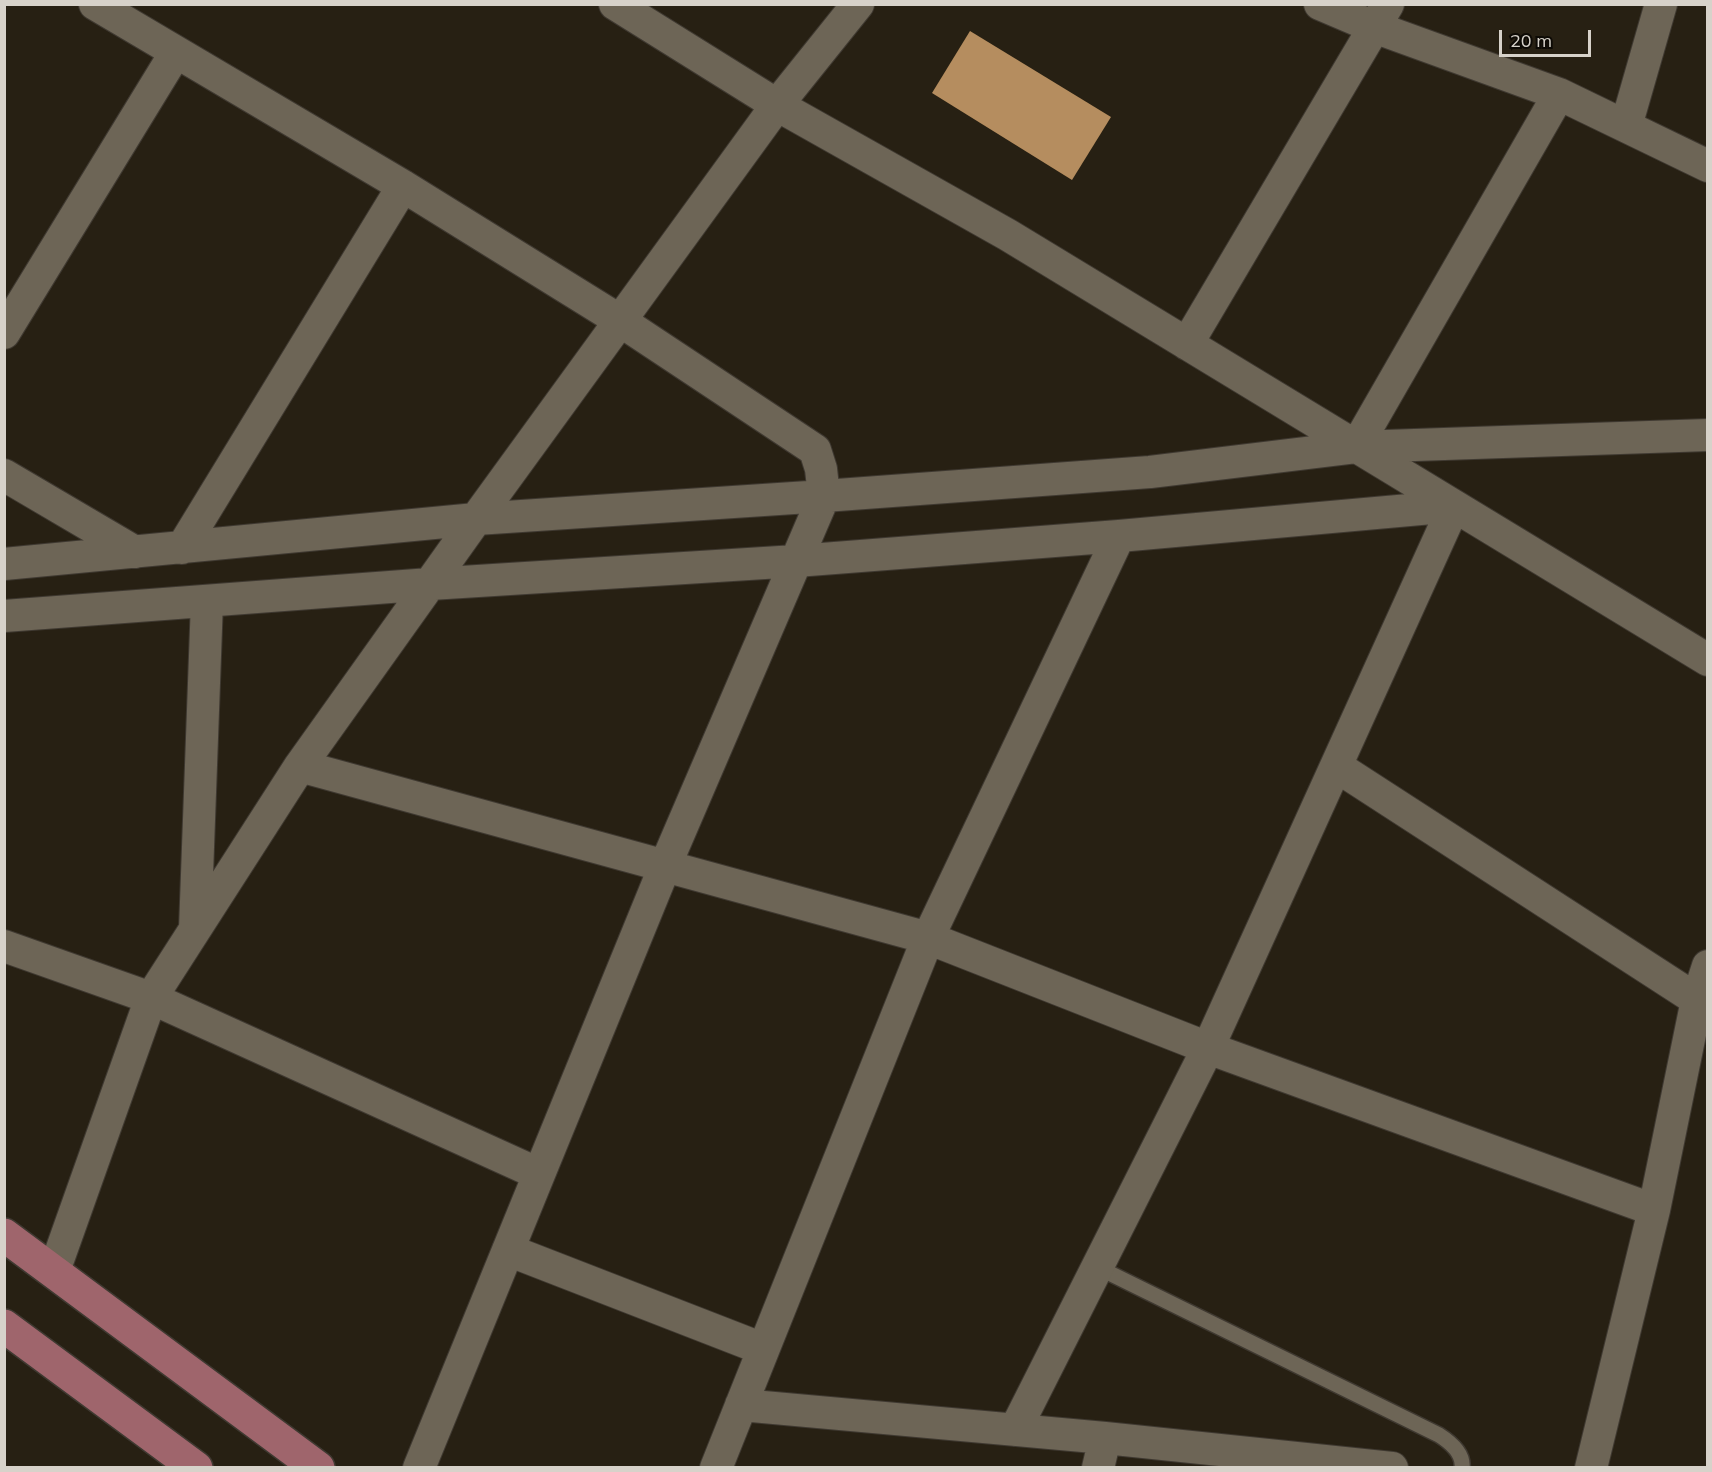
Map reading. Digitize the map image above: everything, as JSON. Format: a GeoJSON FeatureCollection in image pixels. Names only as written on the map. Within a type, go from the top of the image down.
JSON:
{"type":"FeatureCollection","features":[{"type":"Feature","properties":{"kind":"main road"},"geometry":{"type":"LineString","coordinates":[[4,1235],[318,1467]]}},
{"type":"Feature","properties":{"kind":"main road"},"geometry":{"type":"LineString","coordinates":[[4,1326],[196,1467]]}},
{"type":"Feature","properties":{"kind":"street"},"geometry":{"type":"LineString","coordinates":[[95,4],[403,186],[619,320],[815,450],[821,469],[824,496],[665,866],[419,1467]]}},
{"type":"Feature","properties":{"kind":"street"},"geometry":{"type":"LineString","coordinates":[[615,4],[777,105],[1008,235],[1707,660]]}},
{"type":"Feature","properties":{"kind":"street"},"geometry":{"type":"LineString","coordinates":[[54,1271],[151,998],[300,766],[619,320],[777,105],[858,4]]}},
{"type":"Feature","properties":{"kind":"street"},"geometry":{"type":"LineString","coordinates":[[1320,4],[1381,16],[1559,94],[1707,166]]}},
{"type":"Feature","properties":{"kind":"street"},"geometry":{"type":"LineString","coordinates":[[1626,126],[1661,4]]}},
{"type":"Feature","properties":{"kind":"street"},"geometry":{"type":"LineString","coordinates":[[1187,344],[1381,16]]}},
{"type":"Feature","properties":{"kind":"street"},"geometry":{"type":"LineString","coordinates":[[4,333],[176,52]]}},
{"type":"Feature","properties":{"kind":"street"},"geometry":{"type":"LineString","coordinates":[[1356,447],[1559,94]]}},
{"type":"Feature","properties":{"kind":"street"},"geometry":{"type":"LineString","coordinates":[[182,548],[403,186]]}},
{"type":"Feature","properties":{"kind":"street"},"geometry":{"type":"LineString","coordinates":[[4,564],[476,519],[1150,471],[1356,447],[1707,435]]}},
{"type":"Feature","properties":{"kind":"street"},"geometry":{"type":"LineString","coordinates":[[4,475],[135,552]]}},
{"type":"Feature","properties":{"kind":"street"},"geometry":{"type":"LineString","coordinates":[[4,616],[430,584],[796,561],[1119,536],[1454,506]]}},
{"type":"Feature","properties":{"kind":"street"},"geometry":{"type":"LineString","coordinates":[[1015,1430],[1208,1048],[1454,506]]}},
{"type":"Feature","properties":{"kind":"street"},"geometry":{"type":"LineString","coordinates":[[716,1467],[928,938],[1119,536]]}},
{"type":"Feature","properties":{"kind":"street"},"geometry":{"type":"LineString","coordinates":[[195,929],[207,601]]}},
{"type":"Feature","properties":{"kind":"street"},"geometry":{"type":"LineString","coordinates":[[300,766],[928,938],[1208,1048],[1654,1210]]}},
{"type":"Feature","properties":{"kind":"street"},"geometry":{"type":"LineString","coordinates":[[1336,766],[1702,1003]]}},
{"type":"Feature","properties":{"kind":"street"},"geometry":{"type":"LineString","coordinates":[[4,946],[151,998],[539,1174]]}},
{"type":"Feature","properties":{"kind":"street"},"geometry":{"type":"LineString","coordinates":[[1591,1467],[1702,1003],[1707,966]]}},
{"type":"Feature","properties":{"kind":"street"},"geometry":{"type":"LineString","coordinates":[[508,1250],[763,1349]]}},
{"type":"Feature","properties":{"kind":"street"},"geometry":{"type":"LineString","coordinates":[[741,1405],[1015,1430],[1101,1453],[1392,1467]]}},
{"type":"Feature","properties":{"kind":"lane"},"geometry":{"type":"LineString","coordinates":[[1097,1267],[1439,1435],[1457,1450],[1463,1461],[1462,1467]]}},
{"type":"Feature","properties":{"kind":"building"},"geometry":{"type":"Polygon","coordinates":[[[970,31],[1111,117],[1072,180],[932,93],[970,31]]]}}]}
